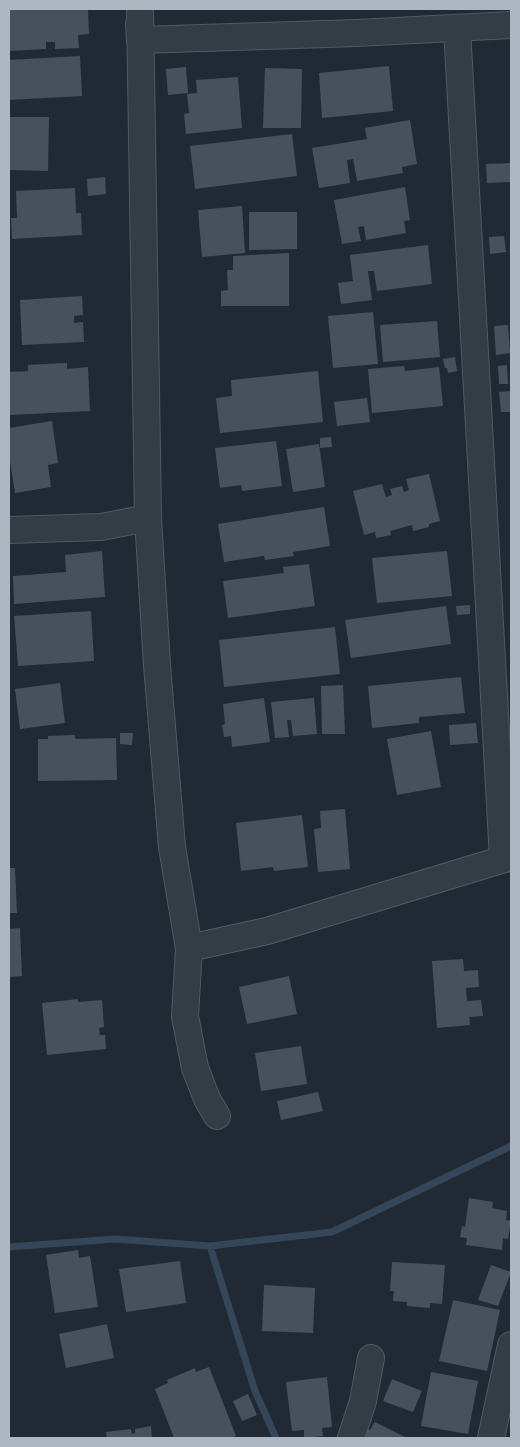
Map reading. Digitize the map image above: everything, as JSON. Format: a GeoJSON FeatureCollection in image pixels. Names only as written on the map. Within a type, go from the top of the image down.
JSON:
{"type":"FeatureCollection","features":[{"type":"Feature","properties":{"kind":"street"},"geometry":{"type":"LineString","coordinates":[[139,9],[148,518],[157,665],[172,847],[189,948],[185,1016],[195,1068],[207,1099],[217,1116]]}},
{"type":"Feature","properties":{"kind":"street"},"geometry":{"type":"LineString","coordinates":[[140,40],[511,25]]}},
{"type":"Feature","properties":{"kind":"street"},"geometry":{"type":"LineString","coordinates":[[189,948],[267,931],[507,858],[457,28]]}},
{"type":"Feature","properties":{"kind":"street"},"geometry":{"type":"LineString","coordinates":[[9,530],[101,526],[148,518]]}},
{"type":"Feature","properties":{"kind":"street"},"geometry":{"type":"LineString","coordinates":[[491,1438],[511,1345]]}},
{"type":"Feature","properties":{"kind":"street"},"geometry":{"type":"LineString","coordinates":[[351,1438],[363,1401],[371,1358]]}},
{"type":"Feature","properties":{"kind":"building"},"geometry":{"type":"Polygon","coordinates":[[[9,9],[88,9],[89,34],[78,35],[79,48],[55,49],[55,42],[46,42],[46,49],[9,51],[9,9]]]}},
{"type":"Feature","properties":{"kind":"building"},"geometry":{"type":"Polygon","coordinates":[[[80,56],[82,96],[9,100],[9,60],[80,56]]]}},
{"type":"Feature","properties":{"kind":"building"},"geometry":{"type":"Polygon","coordinates":[[[389,66],[393,111],[322,118],[319,73],[389,66]]]}},
{"type":"Feature","properties":{"kind":"building"},"geometry":{"type":"Polygon","coordinates":[[[186,67],[188,93],[168,95],[166,69],[186,67]]]}},
{"type":"Feature","properties":{"kind":"building"},"geometry":{"type":"Polygon","coordinates":[[[265,68],[302,69],[301,128],[263,128],[265,68]]]}},
{"type":"Feature","properties":{"kind":"building"},"geometry":{"type":"Polygon","coordinates":[[[238,77],[242,128],[186,134],[184,114],[189,113],[187,94],[197,93],[196,80],[238,77]]]}},
{"type":"Feature","properties":{"kind":"building"},"geometry":{"type":"Polygon","coordinates":[[[9,117],[49,117],[48,171],[9,170],[9,117]]]}},
{"type":"Feature","properties":{"kind":"building"},"geometry":{"type":"Polygon","coordinates":[[[410,120],[417,164],[402,167],[403,173],[357,181],[353,159],[347,160],[350,183],[319,188],[312,148],[367,139],[365,128],[410,120]]]}},
{"type":"Feature","properties":{"kind":"building"},"geometry":{"type":"Polygon","coordinates":[[[292,134],[297,176],[195,189],[190,146],[292,134]]]}},
{"type":"Feature","properties":{"kind":"building"},"geometry":{"type":"Polygon","coordinates":[[[511,163],[511,182],[487,183],[486,164],[511,163]]]}},
{"type":"Feature","properties":{"kind":"building"},"geometry":{"type":"Polygon","coordinates":[[[105,177],[106,194],[88,196],[87,179],[105,177]]]}},
{"type":"Feature","properties":{"kind":"building"},"geometry":{"type":"Polygon","coordinates":[[[405,187],[410,220],[404,221],[406,233],[366,240],[364,226],[358,227],[361,241],[342,244],[334,200],[405,187]]]}},
{"type":"Feature","properties":{"kind":"building"},"geometry":{"type":"Polygon","coordinates":[[[75,188],[76,213],[81,213],[82,235],[12,239],[11,218],[17,218],[16,191],[75,188]]]}},
{"type":"Feature","properties":{"kind":"building"},"geometry":{"type":"Polygon","coordinates":[[[242,206],[245,253],[202,257],[198,210],[242,206]]]}},
{"type":"Feature","properties":{"kind":"building"},"geometry":{"type":"Polygon","coordinates":[[[249,212],[297,212],[297,249],[249,250],[249,212]]]}},
{"type":"Feature","properties":{"kind":"building"},"geometry":{"type":"Polygon","coordinates":[[[504,236],[506,252],[490,254],[489,237],[504,236]]]}},
{"type":"Feature","properties":{"kind":"building"},"geometry":{"type":"Polygon","coordinates":[[[428,245],[432,284],[377,291],[374,271],[368,271],[372,300],[341,304],[338,283],[353,281],[350,255],[428,245]]]}},
{"type":"Feature","properties":{"kind":"building"},"geometry":{"type":"Polygon","coordinates":[[[289,253],[289,306],[221,306],[221,291],[228,290],[227,270],[233,270],[233,256],[289,253]]]}},
{"type":"Feature","properties":{"kind":"building"},"geometry":{"type":"Polygon","coordinates":[[[82,296],[83,315],[74,316],[74,323],[83,322],[84,342],[22,345],[20,300],[82,296]]]}},
{"type":"Feature","properties":{"kind":"building"},"geometry":{"type":"Polygon","coordinates":[[[373,312],[378,364],[333,368],[328,316],[373,312]]]}},
{"type":"Feature","properties":{"kind":"building"},"geometry":{"type":"Polygon","coordinates":[[[437,321],[440,357],[383,362],[380,325],[437,321]]]}},
{"type":"Feature","properties":{"kind":"building"},"geometry":{"type":"Polygon","coordinates":[[[508,325],[510,353],[496,355],[494,326],[508,325]]]}},
{"type":"Feature","properties":{"kind":"building"},"geometry":{"type":"Polygon","coordinates":[[[455,357],[457,371],[448,373],[443,359],[455,357]]]}},
{"type":"Feature","properties":{"kind":"building"},"geometry":{"type":"Polygon","coordinates":[[[67,363],[67,369],[88,367],[90,411],[10,415],[9,372],[28,371],[28,365],[67,363]]]}},
{"type":"Feature","properties":{"kind":"building"},"geometry":{"type":"Polygon","coordinates":[[[507,365],[508,384],[499,384],[498,366],[507,365]]]}},
{"type":"Feature","properties":{"kind":"building"},"geometry":{"type":"Polygon","coordinates":[[[404,366],[405,371],[439,367],[443,406],[372,413],[368,369],[404,366]]]}},
{"type":"Feature","properties":{"kind":"building"},"geometry":{"type":"Polygon","coordinates":[[[318,371],[323,422],[220,433],[216,398],[232,396],[231,380],[318,371]]]}},
{"type":"Feature","properties":{"kind":"building"},"geometry":{"type":"Polygon","coordinates":[[[511,391],[511,412],[501,412],[499,392],[511,391]]]}},
{"type":"Feature","properties":{"kind":"building"},"geometry":{"type":"Polygon","coordinates":[[[367,398],[370,422],[337,426],[334,402],[367,398]]]}},
{"type":"Feature","properties":{"kind":"building"},"geometry":{"type":"Polygon","coordinates":[[[52,421],[58,463],[48,465],[51,487],[15,493],[9,455],[9,428],[52,421]]]}},
{"type":"Feature","properties":{"kind":"building"},"geometry":{"type":"Polygon","coordinates":[[[331,437],[332,447],[320,448],[320,438],[331,437]]]}},
{"type":"Feature","properties":{"kind":"building"},"geometry":{"type":"Polygon","coordinates":[[[276,441],[282,486],[242,491],[241,485],[220,488],[215,448],[276,441]]]}},
{"type":"Feature","properties":{"kind":"building"},"geometry":{"type":"Polygon","coordinates":[[[319,444],[325,487],[293,492],[286,449],[319,444]]]}},
{"type":"Feature","properties":{"kind":"building"},"geometry":{"type":"Polygon","coordinates":[[[429,474],[440,521],[429,524],[429,527],[413,531],[412,525],[390,531],[391,535],[376,538],[375,532],[364,535],[353,491],[382,484],[386,497],[392,495],[390,489],[402,486],[404,492],[409,490],[406,479],[429,474]]]}},
{"type":"Feature","properties":{"kind":"building"},"geometry":{"type":"Polygon","coordinates":[[[324,507],[330,546],[293,552],[294,556],[265,560],[264,556],[224,562],[218,524],[324,507]]]}},
{"type":"Feature","properties":{"kind":"building"},"geometry":{"type":"Polygon","coordinates":[[[102,551],[105,597],[14,604],[13,576],[66,572],[65,555],[102,551]]]}},
{"type":"Feature","properties":{"kind":"building"},"geometry":{"type":"Polygon","coordinates":[[[447,551],[452,596],[377,603],[372,558],[447,551]]]}},
{"type":"Feature","properties":{"kind":"building"},"geometry":{"type":"Polygon","coordinates":[[[309,564],[315,606],[228,618],[223,581],[284,573],[283,567],[309,564]]]}},
{"type":"Feature","properties":{"kind":"building"},"geometry":{"type":"Polygon","coordinates":[[[470,605],[470,614],[457,615],[456,606],[470,605]]]}},
{"type":"Feature","properties":{"kind":"building"},"geometry":{"type":"Polygon","coordinates":[[[446,606],[451,644],[351,658],[345,620],[446,606]]]}},
{"type":"Feature","properties":{"kind":"building"},"geometry":{"type":"Polygon","coordinates":[[[91,611],[94,661],[18,666],[14,616],[91,611]]]}},
{"type":"Feature","properties":{"kind":"building"},"geometry":{"type":"Polygon","coordinates":[[[335,627],[340,674],[224,687],[219,640],[335,627]]]}},
{"type":"Feature","properties":{"kind":"building"},"geometry":{"type":"Polygon","coordinates":[[[461,677],[465,713],[419,717],[419,723],[372,728],[368,686],[461,677]]]}},
{"type":"Feature","properties":{"kind":"building"},"geometry":{"type":"Polygon","coordinates":[[[60,683],[65,723],[20,729],[15,689],[60,683]]]}},
{"type":"Feature","properties":{"kind":"building"},"geometry":{"type":"Polygon","coordinates":[[[343,685],[345,734],[322,734],[321,686],[343,685]]]}},
{"type":"Feature","properties":{"kind":"building"},"geometry":{"type":"Polygon","coordinates":[[[264,698],[270,742],[232,747],[231,736],[224,737],[222,725],[225,724],[223,704],[264,698]]]}},
{"type":"Feature","properties":{"kind":"building"},"geometry":{"type":"Polygon","coordinates":[[[314,698],[317,734],[293,736],[291,720],[287,720],[289,737],[275,738],[271,702],[314,698]]]}},
{"type":"Feature","properties":{"kind":"building"},"geometry":{"type":"Polygon","coordinates":[[[476,723],[478,743],[450,745],[449,725],[476,723]]]}},
{"type":"Feature","properties":{"kind":"building"},"geometry":{"type":"Polygon","coordinates":[[[431,731],[441,787],[397,795],[387,739],[431,731]]]}},
{"type":"Feature","properties":{"kind":"building"},"geometry":{"type":"Polygon","coordinates":[[[120,733],[133,733],[132,745],[120,744],[120,733]]]}},
{"type":"Feature","properties":{"kind":"building"},"geometry":{"type":"Polygon","coordinates":[[[75,735],[75,739],[116,738],[117,780],[38,781],[38,739],[48,739],[48,736],[75,735]]]}},
{"type":"Feature","properties":{"kind":"building"},"geometry":{"type":"Polygon","coordinates":[[[345,809],[350,869],[318,872],[314,829],[321,828],[320,811],[345,809]]]}},
{"type":"Feature","properties":{"kind":"building"},"geometry":{"type":"Polygon","coordinates":[[[302,815],[308,867],[274,871],[273,867],[241,871],[236,823],[302,815]]]}},
{"type":"Feature","properties":{"kind":"building"},"geometry":{"type":"Polygon","coordinates":[[[9,868],[15,868],[17,913],[9,913],[9,868]]]}},
{"type":"Feature","properties":{"kind":"building"},"geometry":{"type":"Polygon","coordinates":[[[20,928],[22,976],[9,977],[9,929],[20,928]]]}},
{"type":"Feature","properties":{"kind":"building"},"geometry":{"type":"Polygon","coordinates":[[[463,959],[464,971],[478,970],[479,987],[466,988],[467,1001],[481,1000],[483,1016],[469,1017],[470,1025],[437,1028],[432,961],[463,959]]]}},
{"type":"Feature","properties":{"kind":"building"},"geometry":{"type":"Polygon","coordinates":[[[289,976],[297,1014],[247,1024],[239,987],[289,976]]]}},
{"type":"Feature","properties":{"kind":"building"},"geometry":{"type":"Polygon","coordinates":[[[78,999],[78,1002],[102,1000],[104,1027],[99,1028],[100,1035],[105,1035],[106,1049],[47,1055],[42,1003],[78,999]]]}},
{"type":"Feature","properties":{"kind":"building"},"geometry":{"type":"Polygon","coordinates":[[[301,1046],[307,1084],[261,1091],[255,1053],[301,1046]]]}},
{"type":"Feature","properties":{"kind":"building"},"geometry":{"type":"Polygon","coordinates":[[[318,1092],[323,1111],[281,1120],[277,1101],[318,1092]]]}},
{"type":"Feature","properties":{"kind":"building"},"geometry":{"type":"Polygon","coordinates":[[[469,1198],[493,1202],[492,1208],[507,1211],[506,1220],[511,1221],[508,1239],[503,1238],[502,1250],[466,1245],[467,1238],[460,1237],[462,1226],[465,1227],[469,1198]]]}},
{"type":"Feature","properties":{"kind":"building"},"geometry":{"type":"Polygon","coordinates":[[[78,1250],[79,1258],[90,1256],[98,1307],[55,1313],[46,1255],[78,1250]]]}},
{"type":"Feature","properties":{"kind":"building"},"geometry":{"type":"Polygon","coordinates":[[[180,1261],[186,1303],[126,1312],[119,1269],[180,1261]]]}},
{"type":"Feature","properties":{"kind":"building"},"geometry":{"type":"Polygon","coordinates":[[[392,1262],[445,1265],[442,1304],[430,1303],[430,1308],[407,1306],[407,1302],[393,1301],[394,1291],[390,1291],[392,1262]]]}},
{"type":"Feature","properties":{"kind":"building"},"geometry":{"type":"Polygon","coordinates":[[[491,1265],[511,1272],[498,1306],[478,1300],[491,1265]]]}},
{"type":"Feature","properties":{"kind":"building"},"geometry":{"type":"Polygon","coordinates":[[[264,1285],[315,1288],[313,1333],[262,1331],[264,1285]]]}},
{"type":"Feature","properties":{"kind":"building"},"geometry":{"type":"Polygon","coordinates":[[[453,1300],[500,1310],[487,1371],[439,1361],[453,1300]]]}},
{"type":"Feature","properties":{"kind":"building"},"geometry":{"type":"Polygon","coordinates":[[[107,1324],[114,1358],[66,1368],[59,1334],[107,1324]]]}},
{"type":"Feature","properties":{"kind":"building"},"geometry":{"type":"Polygon","coordinates":[[[209,1367],[236,1436],[230,1438],[174,1438],[155,1389],[168,1383],[167,1380],[195,1368],[196,1372],[209,1367]]]}},
{"type":"Feature","properties":{"kind":"building"},"geometry":{"type":"Polygon","coordinates":[[[431,1372],[478,1381],[468,1434],[421,1426],[431,1372]]]}},
{"type":"Feature","properties":{"kind":"building"},"geometry":{"type":"Polygon","coordinates":[[[327,1377],[332,1427],[322,1428],[323,1436],[304,1438],[304,1430],[292,1431],[286,1382],[327,1377]]]}},
{"type":"Feature","properties":{"kind":"building"},"geometry":{"type":"Polygon","coordinates":[[[392,1379],[422,1391],[413,1412],[383,1401],[392,1379]]]}},
{"type":"Feature","properties":{"kind":"building"},"geometry":{"type":"Polygon","coordinates":[[[248,1394],[257,1415],[242,1421],[233,1401],[248,1394]]]}},
{"type":"Feature","properties":{"kind":"building"},"geometry":{"type":"Polygon","coordinates":[[[375,1422],[407,1438],[361,1438],[366,1428],[370,1430],[375,1422]]]}},
{"type":"Feature","properties":{"kind":"building"},"geometry":{"type":"Polygon","coordinates":[[[151,1426],[152,1438],[107,1438],[106,1432],[131,1429],[132,1434],[135,1433],[135,1429],[151,1426]]]}},
{"type":"Feature","properties":{"kind":"waterway"},"geometry":{"type":"LineString","coordinates":[[9,1247],[115,1239],[210,1246],[332,1232],[511,1146]]}},
{"type":"Feature","properties":{"kind":"waterway"},"geometry":{"type":"LineString","coordinates":[[210,1246],[255,1391],[276,1438]]}}]}
